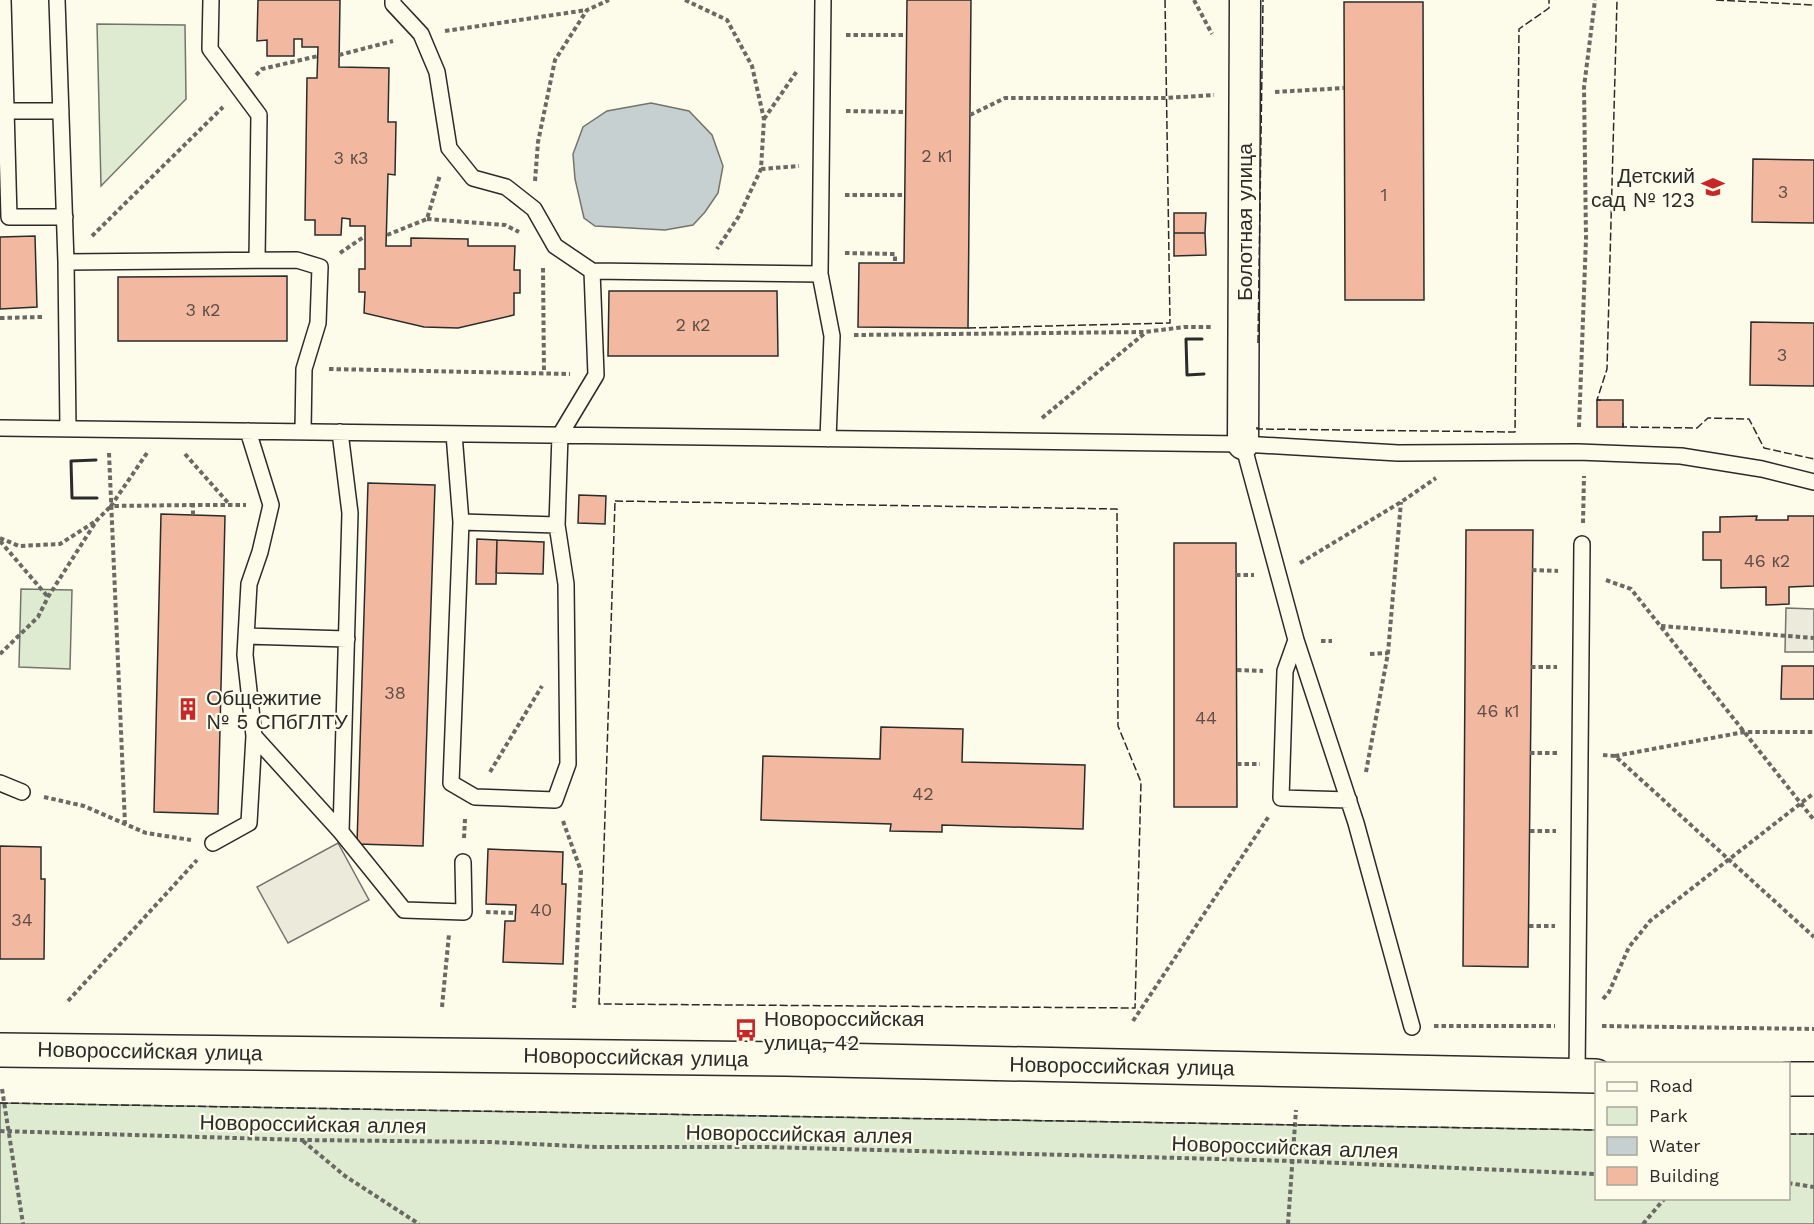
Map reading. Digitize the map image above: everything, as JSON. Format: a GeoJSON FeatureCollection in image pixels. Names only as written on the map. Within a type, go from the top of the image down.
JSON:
{"type":"FeatureCollection","features":[{"type":"Feature","properties":{"kind":"main road","name":"Новороссийская улица"},"geometry":{"type":"LineString","coordinates":[[0,1050],[785,1059],[1587,1076]]}},
{"type":"Feature","properties":{"kind":"main road"},"geometry":{"type":"LineString","coordinates":[[1790,1079],[1814,1080]]}},
{"type":"Feature","properties":{"kind":"street","name":"Болотная улица"},"geometry":{"type":"LineString","coordinates":[[1243,444],[1245,0]]}},
{"type":"Feature","properties":{"kind":"lane"},"geometry":{"type":"LineString","coordinates":[[3,0],[9,217],[64,217]]}},
{"type":"Feature","properties":{"kind":"lane"},"geometry":{"type":"LineString","coordinates":[[57,0],[66,262],[68,429]]}},
{"type":"Feature","properties":{"kind":"lane"},"geometry":{"type":"LineString","coordinates":[[211,0],[210,49],[259,115],[257,260]]}},
{"type":"Feature","properties":{"kind":"lane"},"geometry":{"type":"LineString","coordinates":[[393,0],[393,4],[421,34],[437,72],[449,148],[473,178],[506,187],[534,209],[555,246],[592,271],[820,274]]}},
{"type":"Feature","properties":{"kind":"lane"},"geometry":{"type":"LineString","coordinates":[[823,0],[820,274],[832,336],[828,439]]}},
{"type":"Feature","properties":{"kind":"lane"},"geometry":{"type":"LineString","coordinates":[[6,111],[61,111]]}},
{"type":"Feature","properties":{"kind":"lane"},"geometry":{"type":"LineString","coordinates":[[66,262],[297,260],[320,267],[318,323],[304,369],[303,431]]}},
{"type":"Feature","properties":{"kind":"lane"},"geometry":{"type":"LineString","coordinates":[[454,434],[462,522],[451,783],[475,797],[555,800],[568,764],[566,584],[557,525],[560,435],[596,375],[592,271]]}},
{"type":"Feature","properties":{"kind":"lane"},"geometry":{"type":"LineString","coordinates":[[0,428],[1243,444],[1398,453],[1581,452],[1682,456],[1814,482]]}},
{"type":"Feature","properties":{"kind":"lane"},"geometry":{"type":"LineString","coordinates":[[213,843],[249,823],[254,736],[245,655],[249,584],[260,552],[271,505],[248,431]]}},
{"type":"Feature","properties":{"kind":"lane"},"geometry":{"type":"LineString","coordinates":[[340,432],[350,513],[340,832]]}},
{"type":"Feature","properties":{"kind":"lane"},"geometry":{"type":"LineString","coordinates":[[1243,444],[1296,640],[1356,823],[1412,1027]]}},
{"type":"Feature","properties":{"kind":"lane"},"geometry":{"type":"LineString","coordinates":[[462,522],[557,525]]}},
{"type":"Feature","properties":{"kind":"lane"},"geometry":{"type":"LineString","coordinates":[[1582,544],[1578,1026],[1587,1076]]}},
{"type":"Feature","properties":{"kind":"lane"},"geometry":{"type":"LineString","coordinates":[[246,636],[347,639]]}},
{"type":"Feature","properties":{"kind":"lane"},"geometry":{"type":"LineString","coordinates":[[1296,640],[1285,671],[1281,798],[1349,800]]}},
{"type":"Feature","properties":{"kind":"lane"},"geometry":{"type":"LineString","coordinates":[[254,736],[340,832],[404,909],[464,912],[464,862]]}},
{"type":"Feature","properties":{"kind":"lane"},"geometry":{"type":"LineString","coordinates":[[0,783],[22,792]]}},
{"type":"Feature","properties":{"kind":"path"},"geometry":{"type":"LineString","coordinates":[[339,55],[421,34],[587,10],[609,0]]}},
{"type":"Feature","properties":{"kind":"path"},"geometry":{"type":"LineString","coordinates":[[685,0],[727,20],[752,66],[764,120],[761,169],[739,216],[701,272]]}},
{"type":"Feature","properties":{"kind":"path"},"geometry":{"type":"LineString","coordinates":[[1582,544],[1581,452],[1587,238],[1584,87],[1595,0]]}},
{"type":"Feature","properties":{"kind":"path"},"geometry":{"type":"LineString","coordinates":[[534,209],[538,142],[555,60],[587,10]]}},
{"type":"Feature","properties":{"kind":"path"},"geometry":{"type":"LineString","coordinates":[[764,120],[823,34],[906,35]]}},
{"type":"Feature","properties":{"kind":"path"},"geometry":{"type":"LineString","coordinates":[[66,262],[262,69],[318,56]]}},
{"type":"Feature","properties":{"kind":"path"},"geometry":{"type":"LineString","coordinates":[[1274,92],[1344,88]]}},
{"type":"Feature","properties":{"kind":"path"},"geometry":{"type":"LineString","coordinates":[[970,115],[1005,98],[1166,98]]}},
{"type":"Feature","properties":{"kind":"path"},"geometry":{"type":"LineString","coordinates":[[822,111],[905,112]]}},
{"type":"Feature","properties":{"kind":"path"},"geometry":{"type":"LineString","coordinates":[[427,219],[449,148]]}},
{"type":"Feature","properties":{"kind":"path"},"geometry":{"type":"LineString","coordinates":[[761,169],[822,164]]}},
{"type":"Feature","properties":{"kind":"path"},"geometry":{"type":"LineString","coordinates":[[821,194],[904,195]]}},
{"type":"Feature","properties":{"kind":"path"},"geometry":{"type":"LineString","coordinates":[[387,235],[427,219],[505,225],[521,233]]}},
{"type":"Feature","properties":{"kind":"path"},"geometry":{"type":"LineString","coordinates":[[320,267],[365,236]]}},
{"type":"Feature","properties":{"kind":"path"},"geometry":{"type":"LineString","coordinates":[[822,253],[895,254],[895,263]]}},
{"type":"Feature","properties":{"kind":"path"},"geometry":{"type":"LineString","coordinates":[[543,260],[544,373]]}},
{"type":"Feature","properties":{"kind":"path"},"geometry":{"type":"LineString","coordinates":[[0,318],[67,316]]}},
{"type":"Feature","properties":{"kind":"path"},"geometry":{"type":"LineString","coordinates":[[832,336],[1145,332],[1184,327],[1243,327]]}},
{"type":"Feature","properties":{"kind":"path"},"geometry":{"type":"LineString","coordinates":[[1013,441],[1145,332]]}},
{"type":"Feature","properties":{"kind":"path"},"geometry":{"type":"LineString","coordinates":[[304,369],[596,375]]}},
{"type":"Feature","properties":{"kind":"path"},"geometry":{"type":"LineString","coordinates":[[108,429],[124,824]]}},
{"type":"Feature","properties":{"kind":"path"},"geometry":{"type":"LineString","coordinates":[[0,540],[20,546],[60,544],[97,520],[111,506],[163,430],[230,505]]}},
{"type":"Feature","properties":{"kind":"path"},"geometry":{"type":"LineString","coordinates":[[1278,575],[1401,502],[1474,453]]}},
{"type":"Feature","properties":{"kind":"path"},"geometry":{"type":"LineString","coordinates":[[1356,823],[1388,653],[1401,502]]}},
{"type":"Feature","properties":{"kind":"path"},"geometry":{"type":"LineString","coordinates":[[192,515],[193,505]]}},
{"type":"Feature","properties":{"kind":"path"},"geometry":{"type":"LineString","coordinates":[[111,506],[271,505]]}},
{"type":"Feature","properties":{"kind":"path"},"geometry":{"type":"LineString","coordinates":[[0,654],[38,617],[48,597],[97,520]]}},
{"type":"Feature","properties":{"kind":"path"},"geometry":{"type":"LineString","coordinates":[[0,540],[48,597]]}},
{"type":"Feature","properties":{"kind":"path"},"geometry":{"type":"LineString","coordinates":[[1582,571],[1631,589],[1814,820]]}},
{"type":"Feature","properties":{"kind":"path"},"geometry":{"type":"LineString","coordinates":[[1660,626],[1814,638]]}},
{"type":"Feature","properties":{"kind":"path"},"geometry":{"type":"LineString","coordinates":[[1370,654],[1388,653]]}},
{"type":"Feature","properties":{"kind":"path"},"geometry":{"type":"LineString","coordinates":[[464,862],[464,823],[475,797],[543,684],[567,665]]}},
{"type":"Feature","properties":{"kind":"path"},"geometry":{"type":"LineString","coordinates":[[1580,753],[1615,756],[1744,732],[1814,732]]}},
{"type":"Feature","properties":{"kind":"path"},"geometry":{"type":"LineString","coordinates":[[1615,756],[1814,937]]}},
{"type":"Feature","properties":{"kind":"path"},"geometry":{"type":"LineString","coordinates":[[22,792],[84,806],[146,833],[213,843]]}},
{"type":"Feature","properties":{"kind":"path"},"geometry":{"type":"LineString","coordinates":[[1578,1026],[1610,992],[1629,947],[1650,921],[1814,793]]}},
{"type":"Feature","properties":{"kind":"path"},"geometry":{"type":"LineString","coordinates":[[1133,1021],[1281,798]]}},
{"type":"Feature","properties":{"kind":"path"},"geometry":{"type":"LineString","coordinates":[[555,800],[581,871],[574,1008]]}},
{"type":"Feature","properties":{"kind":"path"},"geometry":{"type":"LineString","coordinates":[[68,1001],[213,843]]}},
{"type":"Feature","properties":{"kind":"path"},"geometry":{"type":"LineString","coordinates":[[442,1007],[451,912]]}},
{"type":"Feature","properties":{"kind":"path"},"geometry":{"type":"LineString","coordinates":[[1412,1027],[1578,1026],[1814,1029]]}},
{"type":"Feature","properties":{"kind":"path"},"geometry":{"type":"LineString","coordinates":[[2,1089],[23,1224]]}},
{"type":"Feature","properties":{"kind":"path"},"geometry":{"type":"LineString","coordinates":[[1288,1224],[1296,1110]]}},
{"type":"Feature","properties":{"kind":"path","name":"Новороссийская аллея"},"geometry":{"type":"LineString","coordinates":[[0,1131],[303,1140],[491,1142],[595,1147],[765,1147],[1293,1161],[1595,1174]]}},
{"type":"Feature","properties":{"kind":"path"},"geometry":{"type":"LineString","coordinates":[[303,1140],[345,1176],[419,1224]]}},
{"type":"Feature","properties":{"kind":"path"},"geometry":{"type":"LineString","coordinates":[[1790,1183],[1813,1187],[1814,1195]]}},
{"type":"Feature","properties":{"kind":"path"},"geometry":{"type":"LineString","coordinates":[[1643,1224],[1663,1200]]}},
{"type":"Feature","properties":{"kind":"green space"},"geometry":{"type":"Polygon","coordinates":[[[97,24],[185,25],[186,99],[101,186],[97,24]]]}},
{"type":"Feature","properties":{"kind":"green space"},"geometry":{"type":"Polygon","coordinates":[[[21,589],[72,590],[70,669],[19,667],[21,589]]]}},
{"type":"Feature","properties":{"kind":"green space"},"geometry":{"type":"Polygon","coordinates":[[[0,1103],[1595,1130],[1595,1200],[1790,1200],[1790,1134],[1814,1134],[1814,1224],[0,1224],[0,1103]]]}},
{"type":"Feature","properties":{"kind":"shaded area"},"geometry":{"type":"Polygon","coordinates":[[[1786,608],[1814,609],[1814,652],[1785,652],[1786,608]]]}},
{"type":"Feature","properties":{"kind":"shaded area"},"geometry":{"type":"Polygon","coordinates":[[[338,843],[369,900],[288,943],[257,887],[338,843]]]}},
{"type":"Feature","properties":{"kind":"water"},"geometry":{"type":"Polygon","coordinates":[[[651,103],[689,111],[712,135],[723,166],[718,193],[693,225],[665,230],[595,226],[584,218],[575,179],[573,154],[583,127],[607,111],[651,103]]]}},
{"type":"Feature","properties":{"kind":"building"},"geometry":{"type":"Polygon","coordinates":[[[258,0],[340,0],[339,67],[389,68],[388,122],[396,122],[395,175],[388,174],[386,246],[411,246],[411,238],[468,239],[468,246],[515,246],[514,270],[520,270],[520,293],[514,293],[514,315],[458,328],[424,327],[364,313],[365,292],[359,292],[359,269],[365,269],[365,226],[350,226],[350,219],[342,218],[341,235],[315,235],[315,220],[305,220],[307,78],[317,78],[318,47],[302,47],[302,39],[294,39],[294,56],[267,56],[267,40],[257,41],[258,0]]]}},
{"type":"Feature","properties":{"kind":"building"},"geometry":{"type":"Polygon","coordinates":[[[907,0],[971,0],[968,328],[858,327],[859,263],[904,263],[907,0]]]}},
{"type":"Feature","properties":{"kind":"building"},"geometry":{"type":"Polygon","coordinates":[[[1344,2],[1423,2],[1424,300],[1345,300],[1344,2]]]}},
{"type":"Feature","properties":{"kind":"building"},"geometry":{"type":"Polygon","coordinates":[[[1753,159],[1814,160],[1814,223],[1752,222],[1753,159]]]}},
{"type":"Feature","properties":{"kind":"building"},"geometry":{"type":"Polygon","coordinates":[[[1174,213],[1206,213],[1205,233],[1174,233],[1174,213]]]}},
{"type":"Feature","properties":{"kind":"building"},"geometry":{"type":"Polygon","coordinates":[[[1174,233],[1205,233],[1206,255],[1174,256],[1174,233]]]}},
{"type":"Feature","properties":{"kind":"building"},"geometry":{"type":"Polygon","coordinates":[[[35,236],[37,307],[0,309],[0,237],[35,236]]]}},
{"type":"Feature","properties":{"kind":"building"},"geometry":{"type":"Polygon","coordinates":[[[287,276],[287,341],[118,341],[118,277],[287,276]]]}},
{"type":"Feature","properties":{"kind":"building"},"geometry":{"type":"Polygon","coordinates":[[[609,291],[777,291],[778,356],[608,356],[609,291]]]}},
{"type":"Feature","properties":{"kind":"building"},"geometry":{"type":"Polygon","coordinates":[[[1751,322],[1814,323],[1814,386],[1750,385],[1751,322]]]}},
{"type":"Feature","properties":{"kind":"building"},"geometry":{"type":"Polygon","coordinates":[[[1597,400],[1623,400],[1623,427],[1597,427],[1597,400]]]}},
{"type":"Feature","properties":{"kind":"building"},"geometry":{"type":"Polygon","coordinates":[[[368,483],[435,485],[423,846],[357,844],[368,483]]]}},
{"type":"Feature","properties":{"kind":"building"},"geometry":{"type":"Polygon","coordinates":[[[579,495],[606,496],[605,524],[578,523],[579,495]]]}},
{"type":"Feature","properties":{"kind":"building","name":"Общежитие № 5 СПбГЛТУ"},"geometry":{"type":"Polygon","coordinates":[[[161,514],[225,516],[218,814],[154,812],[161,514]]]}},
{"type":"Feature","properties":{"kind":"building"},"geometry":{"type":"Polygon","coordinates":[[[1757,516],[1756,520],[1788,520],[1788,516],[1814,516],[1814,586],[1789,587],[1789,604],[1766,605],[1766,587],[1721,588],[1721,560],[1703,560],[1703,532],[1720,532],[1720,517],[1757,516]]]}},
{"type":"Feature","properties":{"kind":"building"},"geometry":{"type":"Polygon","coordinates":[[[1466,530],[1533,530],[1528,967],[1463,966],[1466,530]]]}},
{"type":"Feature","properties":{"kind":"building"},"geometry":{"type":"Polygon","coordinates":[[[477,539],[497,540],[496,584],[476,584],[477,539]]]}},
{"type":"Feature","properties":{"kind":"building"},"geometry":{"type":"Polygon","coordinates":[[[497,540],[544,542],[543,574],[496,573],[497,540]]]}},
{"type":"Feature","properties":{"kind":"building"},"geometry":{"type":"Polygon","coordinates":[[[1174,543],[1236,543],[1237,807],[1174,807],[1174,543]]]}},
{"type":"Feature","properties":{"kind":"building"},"geometry":{"type":"Polygon","coordinates":[[[1782,666],[1814,666],[1814,699],[1781,699],[1782,666]]]}},
{"type":"Feature","properties":{"kind":"building"},"geometry":{"type":"Polygon","coordinates":[[[881,727],[963,729],[962,762],[1085,765],[1083,829],[942,825],[942,832],[890,831],[891,824],[761,820],[763,756],[880,759],[881,727]]]}},
{"type":"Feature","properties":{"kind":"building"},"geometry":{"type":"Polygon","coordinates":[[[0,846],[41,847],[41,879],[45,879],[44,959],[0,959],[0,846]]]}},
{"type":"Feature","properties":{"kind":"building"},"geometry":{"type":"Polygon","coordinates":[[[488,849],[563,852],[562,884],[566,884],[563,964],[503,962],[505,921],[515,921],[516,905],[486,904],[488,849]]]}},
{"type":"Feature","properties":{"kind":"fence"},"geometry":{"type":"LineString","coordinates":[[968,328],[1170,323],[1165,0]]}},
{"type":"Feature","properties":{"kind":"fence"},"geometry":{"type":"LineString","coordinates":[[1258,343],[1263,0]]}},
{"type":"Feature","properties":{"kind":"fence"},"geometry":{"type":"LineString","coordinates":[[1257,427],[1257,429],[1515,432],[1519,29],[1549,8],[1549,0]]}},
{"type":"Feature","properties":{"kind":"fence"},"geometry":{"type":"LineString","coordinates":[[1601,400],[1597,400],[1607,369],[1617,0]]}},
{"type":"Feature","properties":{"kind":"fence"},"geometry":{"type":"LineString","coordinates":[[1716,0],[1814,5]]}},
{"type":"Feature","properties":{"kind":"fence"},"geometry":{"type":"LineString","coordinates":[[1623,423],[1623,427],[1697,428],[1708,418],[1749,419],[1764,448],[1814,459]]}},
{"type":"Feature","properties":{"kind":"fence"},"geometry":{"type":"LineString","coordinates":[[615,501],[1117,509],[1118,726],[1141,782],[1135,1008],[599,1004],[615,501]]}},
{"type":"Feature","properties":{"kind":"fence"},"geometry":{"type":"LineString","coordinates":[[0,1103],[1595,1130]]}},
{"type":"Feature","properties":{"kind":"fence"},"geometry":{"type":"LineString","coordinates":[[1790,1134],[1814,1134]]}},
{"type":"Feature","properties":{"kind":"wall"},"geometry":{"type":"LineString","coordinates":[[1202,339],[1186,339],[1187,375],[1204,374]]}},
{"type":"Feature","properties":{"kind":"wall"},"geometry":{"type":"LineString","coordinates":[[96,460],[71,461],[72,498],[97,498]]}},
{"type":"Feature","properties":{"kind":"place","name":"Детский сад № 123"},"geometry":{"type":"Point","coordinates":[1713,187]}},
{"type":"Feature","properties":{"kind":"place","name":"Общежитие № 5 СПбГЛТУ"},"geometry":{"type":"Point","coordinates":[188,709]}},
{"type":"Feature","properties":{"kind":"place","name":"Новороссийская улица, 42"},"geometry":{"type":"Point","coordinates":[746,1030]}}]}
